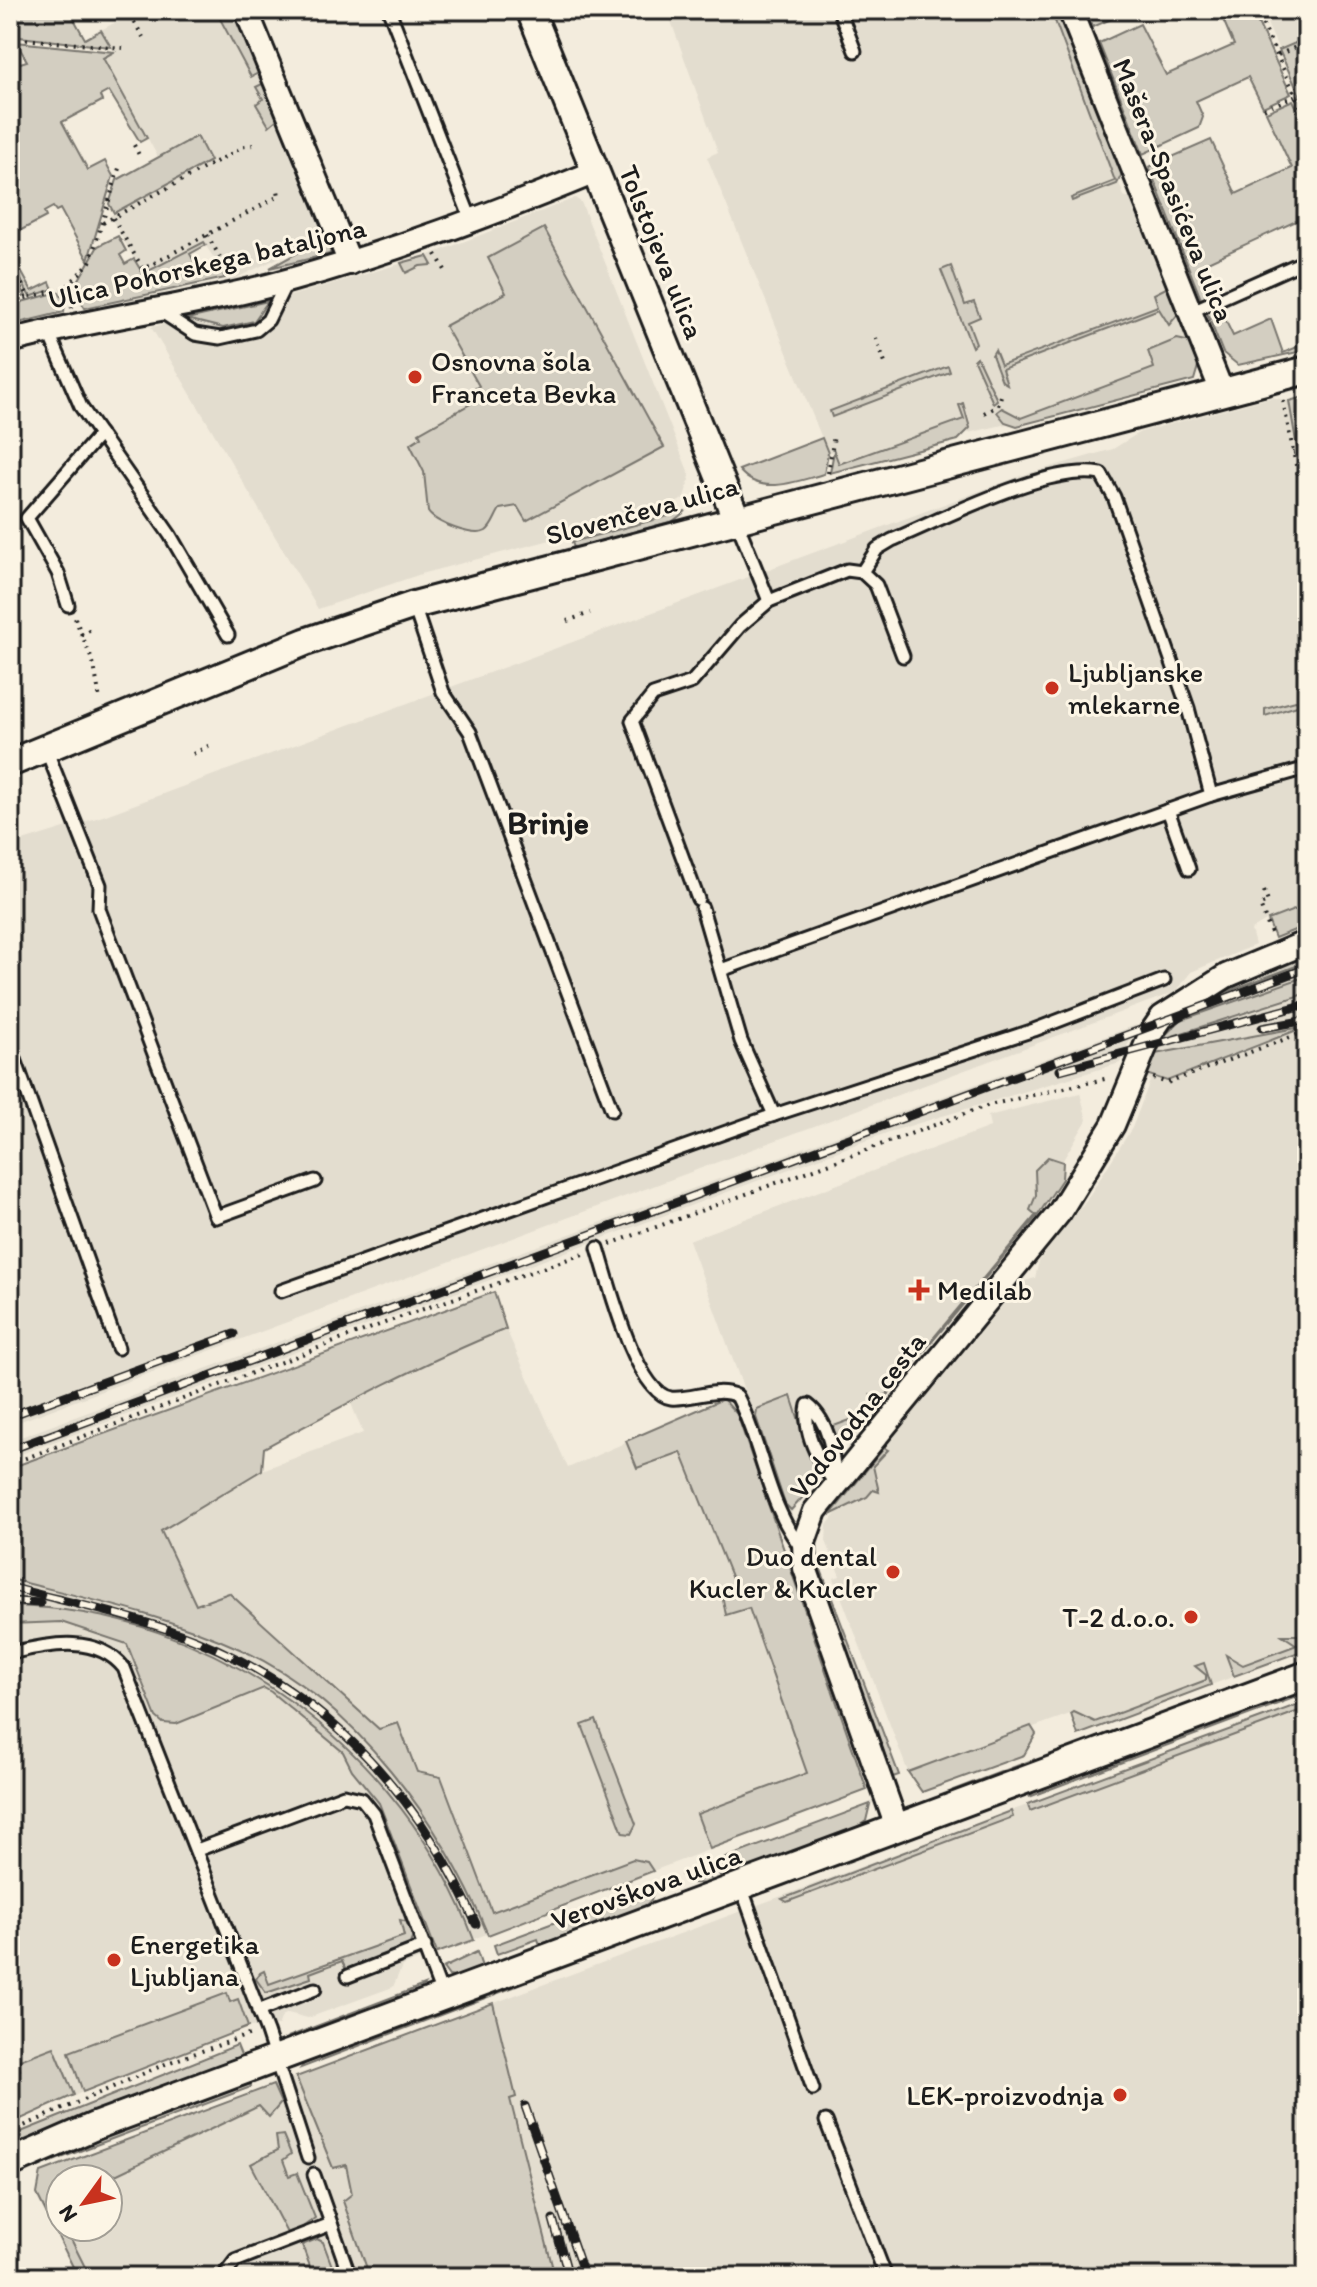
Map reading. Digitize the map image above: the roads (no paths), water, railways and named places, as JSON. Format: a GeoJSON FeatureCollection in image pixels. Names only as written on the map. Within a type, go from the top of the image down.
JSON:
{"type":"FeatureCollection","features":[{"type":"Feature","properties":{"kind":"street"},"geometry":{"type":"LineString","coordinates":[[246,10],[350,263]]}},
{"type":"Feature","properties":{"kind":"street","name":"Tolstojeva ulica"},"geometry":{"type":"LineString","coordinates":[[530,10],[736,518]]}},
{"type":"Feature","properties":{"kind":"street","name":"Mašera-Spasićeva ulica"},"geometry":{"type":"LineString","coordinates":[[1070,10],[1222,392]]}},
{"type":"Feature","properties":{"kind":"street","name":"Ulica Pohorskega bataljona"},"geometry":{"type":"LineString","coordinates":[[10,341],[77,323],[287,281],[350,263],[472,222],[595,172]]}},
{"type":"Feature","properties":{"kind":"street","name":"Slovenčeva ulica"},"geometry":{"type":"LineString","coordinates":[[10,763],[305,642],[414,605],[1307,370]]}},
{"type":"Feature","properties":{"kind":"street","name":"Vodovodna cesta"},"geometry":{"type":"LineString","coordinates":[[897,1827],[808,1579],[803,1551],[815,1511],[1059,1213],[1141,1074],[1151,1033],[1171,1009],[1226,976],[1307,942]]}},
{"type":"Feature","properties":{"kind":"street","name":"Verovškova ulica"},"geometry":{"type":"LineString","coordinates":[[10,2163],[95,2126],[1307,1675]]}},
{"type":"Feature","properties":{"kind":"lane"},"geometry":{"type":"LineString","coordinates":[[389,10],[472,222]]}},
{"type":"Feature","properties":{"kind":"lane"},"geometry":{"type":"LineString","coordinates":[[839,10],[855,51]]}},
{"type":"Feature","properties":{"kind":"lane"},"geometry":{"type":"LineString","coordinates":[[1190,312],[1307,260]]}},
{"type":"Feature","properties":{"kind":"lane"},"geometry":{"type":"LineString","coordinates":[[156,308],[195,334],[220,338],[256,330],[268,320],[287,281]]}},
{"type":"Feature","properties":{"kind":"lane"},"geometry":{"type":"LineString","coordinates":[[48,331],[81,407],[170,535],[228,635]]}},
{"type":"Feature","properties":{"kind":"lane"},"geometry":{"type":"LineString","coordinates":[[68,605],[58,573],[27,518],[100,434]]}},
{"type":"Feature","properties":{"kind":"lane"},"geometry":{"type":"LineString","coordinates":[[862,572],[877,549],[907,533],[1040,479],[1084,470],[1101,474],[1114,497],[1188,708],[1211,795]]}},
{"type":"Feature","properties":{"kind":"lane"},"geometry":{"type":"LineString","coordinates":[[736,518],[769,601]]}},
{"type":"Feature","properties":{"kind":"lane"},"geometry":{"type":"LineString","coordinates":[[774,1115],[741,1041],[700,903],[632,721],[653,695],[692,682],[740,626],[769,601],[847,570],[862,572],[876,585],[903,656]]}},
{"type":"Feature","properties":{"kind":"lane"},"geometry":{"type":"LineString","coordinates":[[414,605],[443,692],[470,732],[612,1110]]}},
{"type":"Feature","properties":{"kind":"lane"},"geometry":{"type":"LineString","coordinates":[[46,749],[100,885],[99,909],[216,1217],[315,1181]]}},
{"type":"Feature","properties":{"kind":"lane"},"geometry":{"type":"LineString","coordinates":[[721,970],[1211,795],[1307,768]]}},
{"type":"Feature","properties":{"kind":"lane"},"geometry":{"type":"LineString","coordinates":[[1168,810],[1189,869]]}},
{"type":"Feature","properties":{"kind":"lane"},"geometry":{"type":"LineString","coordinates":[[281,1291],[774,1115],[1034,1030],[1164,980]]}},
{"type":"Feature","properties":{"kind":"lane"},"geometry":{"type":"LineString","coordinates":[[10,1045],[118,1348]]}},
{"type":"Feature","properties":{"kind":"lane","name":"Vodovodna cesta"},"geometry":{"type":"LineString","coordinates":[[598,1248],[624,1330],[651,1388],[661,1396],[674,1398],[724,1390],[737,1396],[774,1503],[787,1530],[803,1551]]}},
{"type":"Feature","properties":{"kind":"lane"},"geometry":{"type":"LineString","coordinates":[[808,1405],[819,1414],[834,1457],[835,1483],[823,1468],[804,1419],[808,1405]]}},
{"type":"Feature","properties":{"kind":"lane"},"geometry":{"type":"LineString","coordinates":[[10,1653],[76,1644],[108,1652],[124,1668],[267,2032],[308,2158]]}},
{"type":"Feature","properties":{"kind":"lane"},"geometry":{"type":"LineString","coordinates":[[197,1850],[344,1795],[362,1799],[374,1814],[443,1997]]}},
{"type":"Feature","properties":{"kind":"lane"},"geometry":{"type":"LineString","coordinates":[[741,1886],[813,2089]]}},
{"type":"Feature","properties":{"kind":"lane"},"geometry":{"type":"LineString","coordinates":[[348,1976],[425,1946]]}},
{"type":"Feature","properties":{"kind":"lane"},"geometry":{"type":"LineString","coordinates":[[258,2011],[315,1989]]}},
{"type":"Feature","properties":{"kind":"lane"},"geometry":{"type":"LineString","coordinates":[[826,2121],[886,2277]]}},
{"type":"Feature","properties":{"kind":"lane"},"geometry":{"type":"LineString","coordinates":[[314,2175],[350,2277]]}},
{"type":"Feature","properties":{"kind":"lane"},"geometry":{"type":"LineString","coordinates":[[223,2277],[235,2261],[331,2224]]}},
{"type":"Feature","properties":{"kind":"railway"},"geometry":{"type":"LineString","coordinates":[[10,1450],[1307,968]]}},
{"type":"Feature","properties":{"kind":"railway"},"geometry":{"type":"LineString","coordinates":[[1060,1070],[1307,1004]]}},
{"type":"Feature","properties":{"kind":"railway"},"geometry":{"type":"LineString","coordinates":[[1262,1028],[1307,1020]]}},
{"type":"Feature","properties":{"kind":"railway"},"geometry":{"type":"LineString","coordinates":[[10,1416],[234,1334]]}},
{"type":"Feature","properties":{"kind":"railway"},"geometry":{"type":"LineString","coordinates":[[10,1587],[169,1630],[221,1651],[269,1677],[313,1708],[354,1744],[391,1783],[452,1874],[476,1924]]}},
{"type":"Feature","properties":{"kind":"railway"},"geometry":{"type":"LineString","coordinates":[[10,1601],[40,1603]]}},
{"type":"Feature","properties":{"kind":"railway"},"geometry":{"type":"LineString","coordinates":[[525,2106],[585,2277]]}},
{"type":"Feature","properties":{"kind":"railway"},"geometry":{"type":"LineString","coordinates":[[553,2219],[569,2277]]}},
{"type":"Feature","properties":{"kind":"place","name":"Osnovna šola Franceta Bevka"},"geometry":{"type":"Point","coordinates":[415,377]}},
{"type":"Feature","properties":{"kind":"place","name":"Ljubljanske mlekarne"},"geometry":{"type":"Point","coordinates":[1052,688]}},
{"type":"Feature","properties":{"kind":"place","name":"Medilab"},"geometry":{"type":"Point","coordinates":[919,1290]}},
{"type":"Feature","properties":{"kind":"place","name":"Duo dental Kucler & Kucler"},"geometry":{"type":"Point","coordinates":[893,1572]}},
{"type":"Feature","properties":{"kind":"place","name":"T-2 d.o.o."},"geometry":{"type":"Point","coordinates":[1191,1617]}},
{"type":"Feature","properties":{"kind":"place","name":"Energetika Ljubljana"},"geometry":{"type":"Point","coordinates":[114,1960]}},
{"type":"Feature","properties":{"kind":"place","name":"LEK-proizvodnja"},"geometry":{"type":"Point","coordinates":[1120,2095]}},
{"type":"Feature","properties":{"kind":"district","name":"Brinje"},"geometry":{"type":"Point","coordinates":[548,823]}}]}
